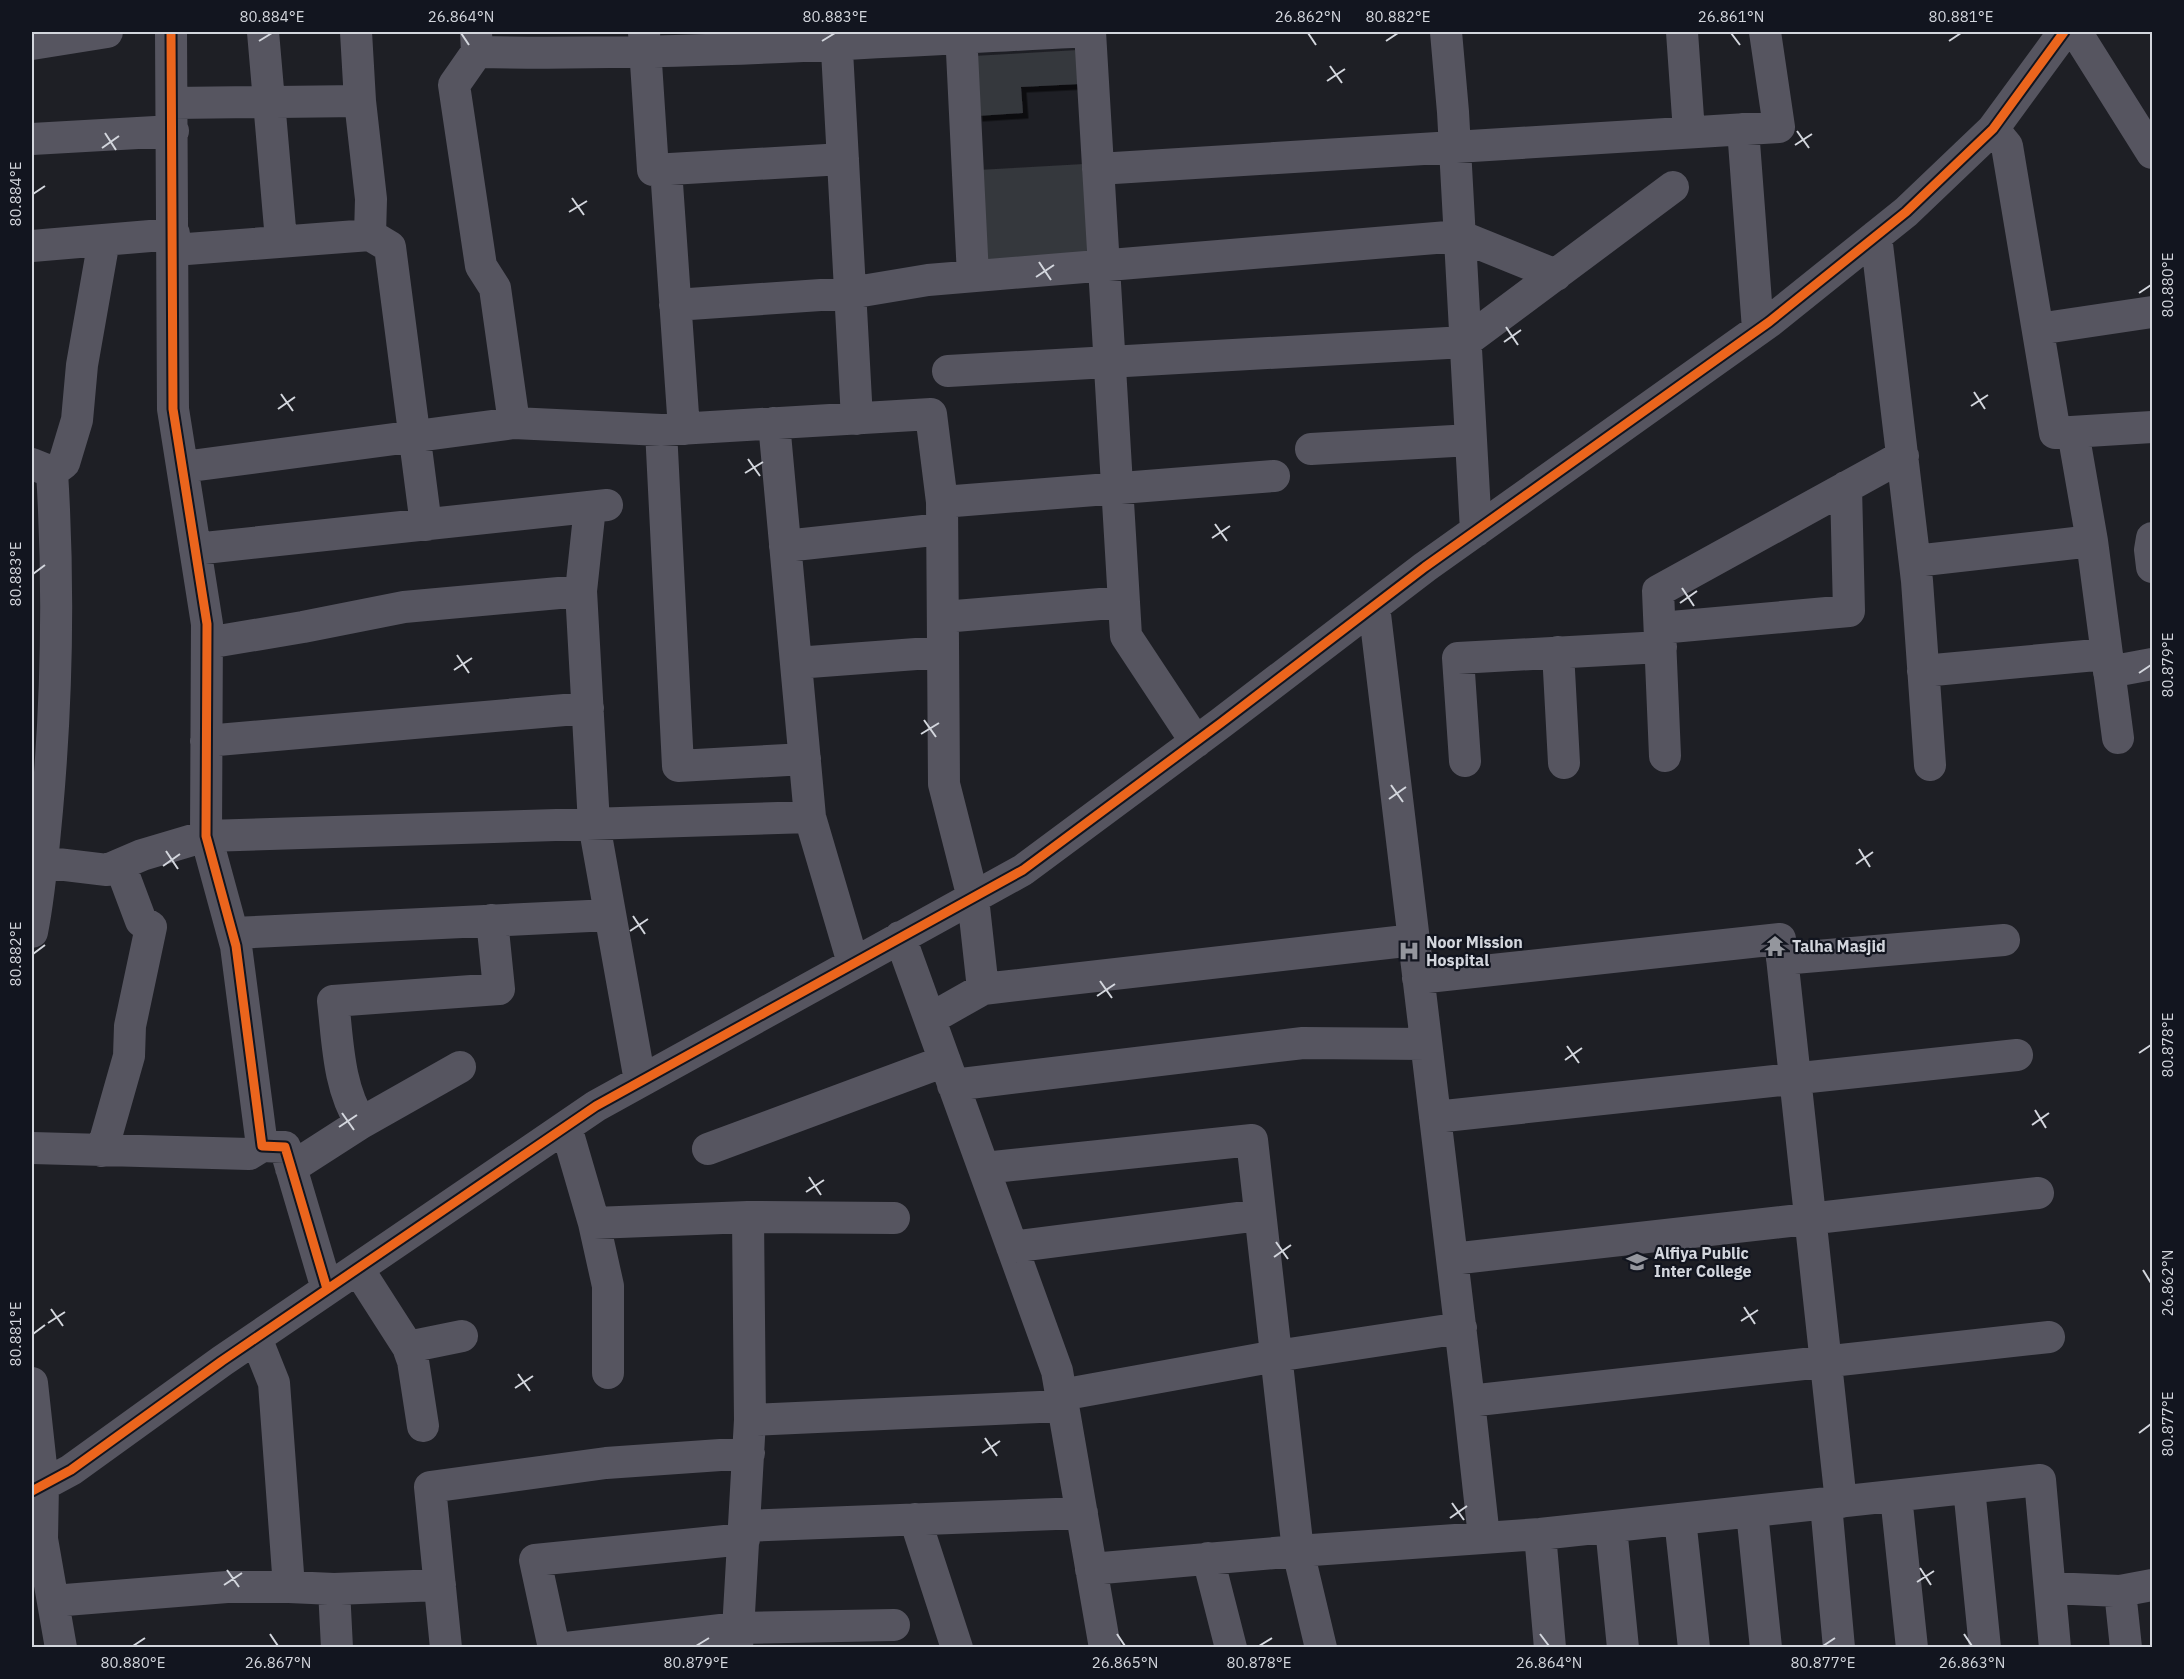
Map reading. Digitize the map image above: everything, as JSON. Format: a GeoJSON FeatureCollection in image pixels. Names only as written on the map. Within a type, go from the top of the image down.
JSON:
{"type":"FeatureCollection","features":[{"type":"Feature","properties":{"kind":"street"},"geometry":{"type":"LineString","coordinates":[[32,44],[107,32]]}},
{"type":"Feature","properties":{"kind":"street"},"geometry":{"type":"LineString","coordinates":[[171,32],[174,409],[207,624],[206,836],[236,946],[262,1146]]}},
{"type":"Feature","properties":{"kind":"street"},"geometry":{"type":"LineString","coordinates":[[263,32],[281,240]]}},
{"type":"Feature","properties":{"kind":"street"},"geometry":{"type":"LineString","coordinates":[[356,32],[360,101],[371,200],[414,436],[426,525]]}},
{"type":"Feature","properties":{"kind":"street"},"geometry":{"type":"LineString","coordinates":[[514,423],[495,288],[482,266],[454,85],[476,42],[644,42],[1072,32]]}},
{"type":"Feature","properties":{"kind":"street"},"geometry":{"type":"LineString","coordinates":[[1090,32],[1126,636],[1196,742]]}},
{"type":"Feature","properties":{"kind":"street"},"geometry":{"type":"LineString","coordinates":[[1446,32],[1455,146],[1476,531]]}},
{"type":"Feature","properties":{"kind":"street"},"geometry":{"type":"LineString","coordinates":[[1682,32],[1689,132]]}},
{"type":"Feature","properties":{"kind":"street"},"geometry":{"type":"LineString","coordinates":[[1098,169],[1779,127],[1765,32]]}},
{"type":"Feature","properties":{"kind":"street"},"geometry":{"type":"LineString","coordinates":[[37,1487],[71,1470],[256,1338],[596,1106],[1023,870],[1374,606],[1758,329],[1906,212],[1993,129],[2064,32]]}},
{"type":"Feature","properties":{"kind":"street"},"geometry":{"type":"LineString","coordinates":[[2076,32],[2152,153]]}},
{"type":"Feature","properties":{"kind":"street"},"geometry":{"type":"LineString","coordinates":[[961,34],[973,276]]}},
{"type":"Feature","properties":{"kind":"street"},"geometry":{"type":"LineString","coordinates":[[836,37],[857,418]]}},
{"type":"Feature","properties":{"kind":"street"},"geometry":{"type":"LineString","coordinates":[[644,42],[652,170],[843,159]]}},
{"type":"Feature","properties":{"kind":"street"},"geometry":{"type":"LineString","coordinates":[[32,140],[269,102],[360,101]]}},
{"type":"Feature","properties":{"kind":"street"},"geometry":{"type":"LineString","coordinates":[[1743,129],[1758,329]]}},
{"type":"Feature","properties":{"kind":"street"},"geometry":{"type":"LineString","coordinates":[[1993,129],[2007,146],[2055,433],[2152,427]]}},
{"type":"Feature","properties":{"kind":"street"},"geometry":{"type":"LineString","coordinates":[[666,169],[675,305],[673,430],[678,766],[804,759]]}},
{"type":"Feature","properties":{"kind":"street"},"geometry":{"type":"LineString","coordinates":[[948,371],[1465,342],[1673,187]]}},
{"type":"Feature","properties":{"kind":"street"},"geometry":{"type":"LineString","coordinates":[[1876,236],[1915,561],[1930,765]]}},
{"type":"Feature","properties":{"kind":"street"},"geometry":{"type":"LineString","coordinates":[[675,305],[850,293],[928,280],[973,276],[1460,237],[1556,275]]}},
{"type":"Feature","properties":{"kind":"street"},"geometry":{"type":"LineString","coordinates":[[32,246],[104,240],[380,241]]}},
{"type":"Feature","properties":{"kind":"street"},"geometry":{"type":"LineString","coordinates":[[32,932],[39,896],[37,862],[53,743],[43,599],[56,546],[42,468],[64,463],[76,420],[82,365],[104,240]]}},
{"type":"Feature","properties":{"kind":"street"},"geometry":{"type":"LineString","coordinates":[[2038,329],[2152,312]]}},
{"type":"Feature","properties":{"kind":"street"},"geometry":{"type":"LineString","coordinates":[[183,467],[514,423],[673,430],[931,414],[942,515],[944,784],[973,898],[983,989]]}},
{"type":"Feature","properties":{"kind":"street"},"geometry":{"type":"LineString","coordinates":[[774,423],[810,816],[853,963]]}},
{"type":"Feature","properties":{"kind":"street"},"geometry":{"type":"LineString","coordinates":[[2073,432],[2092,540],[2118,738]]}},
{"type":"Feature","properties":{"kind":"street"},"geometry":{"type":"LineString","coordinates":[[1311,449],[1471,440]]}},
{"type":"Feature","properties":{"kind":"street"},"geometry":{"type":"LineString","coordinates":[[1665,756],[1658,591],[1903,456]]}},
{"type":"Feature","properties":{"kind":"street"},"geometry":{"type":"LineString","coordinates":[[785,546],[942,515],[1117,489],[1274,476]]}},
{"type":"Feature","properties":{"kind":"street"},"geometry":{"type":"LineString","coordinates":[[1465,761],[1458,658],[1558,652],[1849,611],[1846,487]]}},
{"type":"Feature","properties":{"kind":"street"},"geometry":{"type":"LineString","coordinates":[[195,549],[598,506],[581,591],[594,824],[640,1081]]}},
{"type":"Feature","properties":{"kind":"street"},"geometry":{"type":"LineString","coordinates":[[2152,538],[2150,550],[2152,567]]}},
{"type":"Feature","properties":{"kind":"street"},"geometry":{"type":"LineString","coordinates":[[1915,561],[2092,540]]}},
{"type":"Feature","properties":{"kind":"street"},"geometry":{"type":"LineString","coordinates":[[207,643],[404,607],[581,591]]}},
{"type":"Feature","properties":{"kind":"street"},"geometry":{"type":"LineString","coordinates":[[943,617],[1124,602]]}},
{"type":"Feature","properties":{"kind":"street"},"geometry":{"type":"LineString","coordinates":[[1374,606],[1484,1537]]}},
{"type":"Feature","properties":{"kind":"street"},"geometry":{"type":"LineString","coordinates":[[796,663],[943,652]]}},
{"type":"Feature","properties":{"kind":"street"},"geometry":{"type":"LineString","coordinates":[[1558,652],[1564,763]]}},
{"type":"Feature","properties":{"kind":"street"},"geometry":{"type":"LineString","coordinates":[[1923,671],[2108,663],[2152,664]]}},
{"type":"Feature","properties":{"kind":"street"},"geometry":{"type":"LineString","coordinates":[[206,741],[588,708]]}},
{"type":"Feature","properties":{"kind":"street"},"geometry":{"type":"LineString","coordinates":[[37,862],[106,870],[142,855],[206,836],[810,816]]}},
{"type":"Feature","properties":{"kind":"street"},"geometry":{"type":"LineString","coordinates":[[102,1151],[129,1056],[130,1026],[151,927],[141,921],[120,865]]}},
{"type":"Feature","properties":{"kind":"street"},"geometry":{"type":"LineString","coordinates":[[232,933],[610,915]]}},
{"type":"Feature","properties":{"kind":"street"},"geometry":{"type":"LineString","coordinates":[[361,1123],[350,1105],[341,1073],[333,1001],[499,989],[492,920]]}},
{"type":"Feature","properties":{"kind":"street"},"geometry":{"type":"LineString","coordinates":[[900,937],[1057,1371],[1105,1647]]}},
{"type":"Feature","properties":{"kind":"street"},"geometry":{"type":"LineString","coordinates":[[1418,978],[1780,939],[1826,1362],[1839,1647]]}},
{"type":"Feature","properties":{"kind":"street"},"geometry":{"type":"LineString","coordinates":[[930,1019],[983,989],[1414,940]]}},
{"type":"Feature","properties":{"kind":"street"},"geometry":{"type":"LineString","coordinates":[[1782,959],[2004,940]]}},
{"type":"Feature","properties":{"kind":"street"},"geometry":{"type":"LineString","coordinates":[[708,1149],[949,1073],[1304,1043],[1426,1044]]}},
{"type":"Feature","properties":{"kind":"street"},"geometry":{"type":"LineString","coordinates":[[1435,1117],[2018,1055]]}},
{"type":"Feature","properties":{"kind":"street"},"geometry":{"type":"LineString","coordinates":[[291,1168],[361,1123],[460,1067]]}},
{"type":"Feature","properties":{"kind":"street"},"geometry":{"type":"LineString","coordinates":[[566,1127],[594,1222],[608,1286],[608,1373]]}},
{"type":"Feature","properties":{"kind":"street"},"geometry":{"type":"LineString","coordinates":[[984,1168],[1252,1140],[1298,1551],[1321,1647]]}},
{"type":"Feature","properties":{"kind":"street"},"geometry":{"type":"LineString","coordinates":[[32,1148],[249,1154],[262,1146],[285,1147],[327,1289]]}},
{"type":"Feature","properties":{"kind":"street"},"geometry":{"type":"LineString","coordinates":[[1452,1259],[2038,1193]]}},
{"type":"Feature","properties":{"kind":"street"},"geometry":{"type":"LineString","coordinates":[[1012,1247],[1260,1215]]}},
{"type":"Feature","properties":{"kind":"street"},"geometry":{"type":"LineString","coordinates":[[594,1222],[748,1217],[894,1218]]}},
{"type":"Feature","properties":{"kind":"street"},"geometry":{"type":"LineString","coordinates":[[738,1638],[750,1420],[748,1217]]}},
{"type":"Feature","properties":{"kind":"street"},"geometry":{"type":"LineString","coordinates":[[358,1269],[408,1347],[413,1361],[423,1426]]}},
{"type":"Feature","properties":{"kind":"street"},"geometry":{"type":"LineString","coordinates":[[750,1420],[1062,1401],[1276,1356],[1461,1328]]}},
{"type":"Feature","properties":{"kind":"street"},"geometry":{"type":"LineString","coordinates":[[408,1347],[462,1336]]}},
{"type":"Feature","properties":{"kind":"street"},"geometry":{"type":"LineString","coordinates":[[1469,1401],[2049,1337]]}},
{"type":"Feature","properties":{"kind":"street"},"geometry":{"type":"LineString","coordinates":[[256,1338],[274,1383],[289,1587]]}},
{"type":"Feature","properties":{"kind":"street"},"geometry":{"type":"LineString","coordinates":[[32,1383],[42,1539],[61,1647]]}},
{"type":"Feature","properties":{"kind":"street"},"geometry":{"type":"LineString","coordinates":[[446,1647],[430,1487],[606,1463],[749,1453]]}},
{"type":"Feature","properties":{"kind":"street"},"geometry":{"type":"LineString","coordinates":[[1091,1569],[1298,1551],[1540,1534],[2040,1480],[2055,1647]]}},
{"type":"Feature","properties":{"kind":"street"},"geometry":{"type":"LineString","coordinates":[[1969,1488],[1985,1647]]}},
{"type":"Feature","properties":{"kind":"street"},"geometry":{"type":"LineString","coordinates":[[1896,1496],[1912,1647]]}},
{"type":"Feature","properties":{"kind":"street"},"geometry":{"type":"LineString","coordinates":[[1752,1512],[1766,1647]]}},
{"type":"Feature","properties":{"kind":"street"},"geometry":{"type":"LineString","coordinates":[[554,1647],[535,1560],[744,1533],[915,1519],[1082,1513]]}},
{"type":"Feature","properties":{"kind":"street"},"geometry":{"type":"LineString","coordinates":[[915,1519],[957,1647]]}},
{"type":"Feature","properties":{"kind":"street"},"geometry":{"type":"LineString","coordinates":[[1680,1519],[1694,1647]]}},
{"type":"Feature","properties":{"kind":"street"},"geometry":{"type":"LineString","coordinates":[[1611,1527],[1623,1647]]}},
{"type":"Feature","properties":{"kind":"street"},"geometry":{"type":"LineString","coordinates":[[1540,1534],[1550,1647]]}},
{"type":"Feature","properties":{"kind":"street"},"geometry":{"type":"LineString","coordinates":[[1209,1558],[1231,1647]]}},
{"type":"Feature","properties":{"kind":"street"},"geometry":{"type":"LineString","coordinates":[[53,1601],[227,1587],[334,1589],[440,1585]]}},
{"type":"Feature","properties":{"kind":"street"},"geometry":{"type":"LineString","coordinates":[[2050,1588],[2120,1591],[2152,1585]]}},
{"type":"Feature","properties":{"kind":"street"},"geometry":{"type":"LineString","coordinates":[[334,1589],[337,1647]]}},
{"type":"Feature","properties":{"kind":"street"},"geometry":{"type":"LineString","coordinates":[[2120,1591],[2126,1647]]}},
{"type":"Feature","properties":{"kind":"street"},"geometry":{"type":"LineString","coordinates":[[566,1647],[738,1638],[894,1625]]}},
{"type":"Feature","properties":{"kind":"building"},"geometry":{"type":"Polygon","coordinates":[[[1078,50],[1080,84],[1021,87],[1023,113],[977,116],[973,56],[1078,50]]]}},
{"type":"Feature","properties":{"kind":"building"},"geometry":{"type":"Polygon","coordinates":[[[1084,164],[1090,259],[984,266],[978,170],[1084,164]]]}},
{"type":"Feature","properties":{"kind":"cycle path"},"geometry":{"type":"LineString","coordinates":[[171,32],[173,409],[207,624],[206,836],[236,946],[262,1146],[285,1147],[327,1289]]}},
{"type":"Feature","properties":{"kind":"cycle path"},"geometry":{"type":"LineString","coordinates":[[32,1491],[71,1470],[222,1361],[596,1106],[1023,870],[1425,567],[1769,322],[1906,212],[1993,129],[2064,32]]}},
{"type":"Feature","properties":{"kind":"place","name":"Talha Masjid"},"geometry":{"type":"Point","coordinates":[1775,946]}},
{"type":"Feature","properties":{"kind":"place","name":"Noor Mission Hospital"},"geometry":{"type":"Point","coordinates":[1409,951]}},
{"type":"Feature","properties":{"kind":"place","name":"Alfiya Public Inter College"},"geometry":{"type":"Point","coordinates":[1637,1262]}}]}
